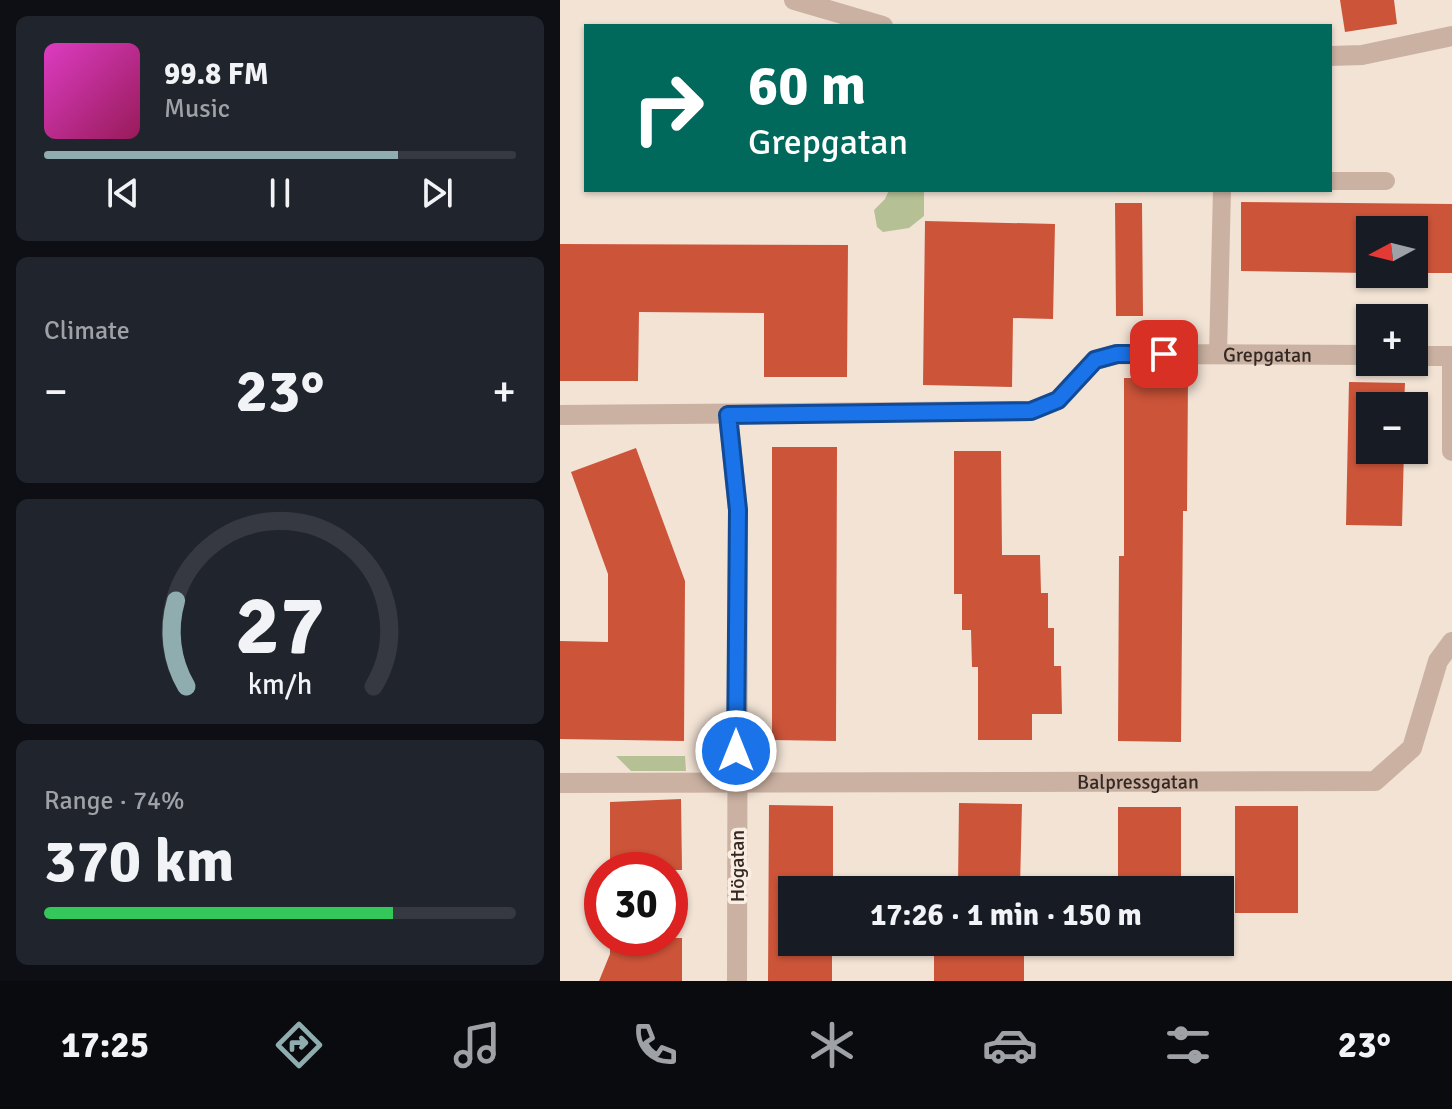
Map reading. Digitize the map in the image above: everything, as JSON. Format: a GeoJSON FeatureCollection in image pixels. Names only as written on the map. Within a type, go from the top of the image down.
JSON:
{"type":"FeatureCollection","features":[{"type":"Feature","properties":{"kind":"street"},"geometry":{"type":"LineString","coordinates":[[794,0],[876,24]]}},
{"type":"Feature","properties":{"kind":"street"},"geometry":{"type":"LineString","coordinates":[[1332,56],[1362,55],[1452,36]]}},
{"type":"Feature","properties":{"kind":"street","name":"Grepgatan"},"geometry":{"type":"LineString","coordinates":[[560,415],[1031,411],[1058,400],[1095,360],[1117,354],[1356,355]]}},
{"type":"Feature","properties":{"kind":"street"},"geometry":{"type":"LineString","coordinates":[[1428,356],[1452,356],[1452,451]]}},
{"type":"Feature","properties":{"kind":"street","name":"Högatan"},"geometry":{"type":"LineString","coordinates":[[728,415],[738,510],[737,981]]}},
{"type":"Feature","properties":{"kind":"street","name":"Balpressgatan"},"geometry":{"type":"LineString","coordinates":[[560,783],[1375,781],[1412,748],[1438,661],[1452,642]]}},
{"type":"Feature","properties":{"kind":"lane"},"geometry":{"type":"LineString","coordinates":[[1332,181],[1386,181]]}},
{"type":"Feature","properties":{"kind":"lane"},"geometry":{"type":"LineString","coordinates":[[1218,354],[1222,192]]}},
{"type":"Feature","properties":{"kind":"green space"},"geometry":{"type":"Polygon","coordinates":[[[888,192],[924,192],[924,216],[909,228],[883,232],[877,227],[874,210],[888,192]]]}},
{"type":"Feature","properties":{"kind":"green space"},"geometry":{"type":"Polygon","coordinates":[[[616,756],[685,756],[686,771],[631,771],[616,756]]]}},
{"type":"Feature","properties":{"kind":"building"},"geometry":{"type":"Polygon","coordinates":[[[1340,0],[1394,0],[1397,24],[1345,32],[1340,0]]]}},
{"type":"Feature","properties":{"kind":"building"},"geometry":{"type":"Polygon","coordinates":[[[1241,202],[1452,204],[1452,273],[1428,273],[1428,216],[1356,216],[1356,273],[1241,271],[1241,202]]]}},
{"type":"Feature","properties":{"kind":"building"},"geometry":{"type":"Polygon","coordinates":[[[1115,203],[1142,203],[1143,316],[1116,316],[1115,203]]]}},
{"type":"Feature","properties":{"kind":"building"},"geometry":{"type":"Polygon","coordinates":[[[925,221],[1055,224],[1053,319],[1013,318],[1012,387],[923,385],[925,221]]]}},
{"type":"Feature","properties":{"kind":"building"},"geometry":{"type":"Polygon","coordinates":[[[560,244],[848,245],[847,377],[764,377],[764,313],[639,312],[638,381],[560,381],[560,244]]]}},
{"type":"Feature","properties":{"kind":"building"},"geometry":{"type":"Polygon","coordinates":[[[1124,378],[1188,378],[1187,511],[1183,511],[1181,742],[1118,741],[1119,556],[1124,556],[1124,378]]]}},
{"type":"Feature","properties":{"kind":"building"},"geometry":{"type":"Polygon","coordinates":[[[1349,382],[1405,383],[1405,392],[1356,392],[1356,464],[1404,464],[1402,526],[1346,525],[1349,382]]]}},
{"type":"Feature","properties":{"kind":"building"},"geometry":{"type":"Polygon","coordinates":[[[772,447],[837,447],[836,741],[772,740],[772,447]]]}},
{"type":"Feature","properties":{"kind":"building"},"geometry":{"type":"Polygon","coordinates":[[[636,448],[685,581],[684,741],[560,739],[560,641],[608,642],[608,574],[571,472],[636,448]]]}},
{"type":"Feature","properties":{"kind":"building"},"geometry":{"type":"Polygon","coordinates":[[[954,451],[1001,451],[1002,555],[1040,555],[1041,593],[1048,593],[1048,628],[1054,628],[1054,666],[1061,666],[1062,714],[1032,714],[1032,740],[978,740],[978,667],[972,667],[971,630],[962,630],[962,594],[954,594],[954,451]]]}},
{"type":"Feature","properties":{"kind":"building"},"geometry":{"type":"Polygon","coordinates":[[[681,799],[682,852],[610,852],[610,802],[681,799]]]}},
{"type":"Feature","properties":{"kind":"building"},"geometry":{"type":"Polygon","coordinates":[[[959,803],[1022,804],[1020,876],[958,876],[959,803]]]}},
{"type":"Feature","properties":{"kind":"building"},"geometry":{"type":"Polygon","coordinates":[[[769,805],[833,806],[833,876],[778,876],[778,956],[832,956],[832,981],[768,981],[769,805]]]}},
{"type":"Feature","properties":{"kind":"building"},"geometry":{"type":"Polygon","coordinates":[[[1235,806],[1298,806],[1298,913],[1235,913],[1235,806]]]}},
{"type":"Feature","properties":{"kind":"building"},"geometry":{"type":"Polygon","coordinates":[[[1118,807],[1181,807],[1181,876],[1118,876],[1118,807]]]}},
{"type":"Feature","properties":{"kind":"building"},"geometry":{"type":"Polygon","coordinates":[[[609,956],[682,956],[682,981],[599,981],[609,956]]]}},
{"type":"Feature","properties":{"kind":"building"},"geometry":{"type":"Polygon","coordinates":[[[934,956],[1024,956],[1024,981],[934,981],[934,956]]]}},
{"type":"Feature","properties":{"kind":"route"},"geometry":{"type":"LineString","coordinates":[[736,751],[738,510],[728,415],[1031,411],[1058,400],[1095,360],[1117,354],[1164,354]]}}]}
